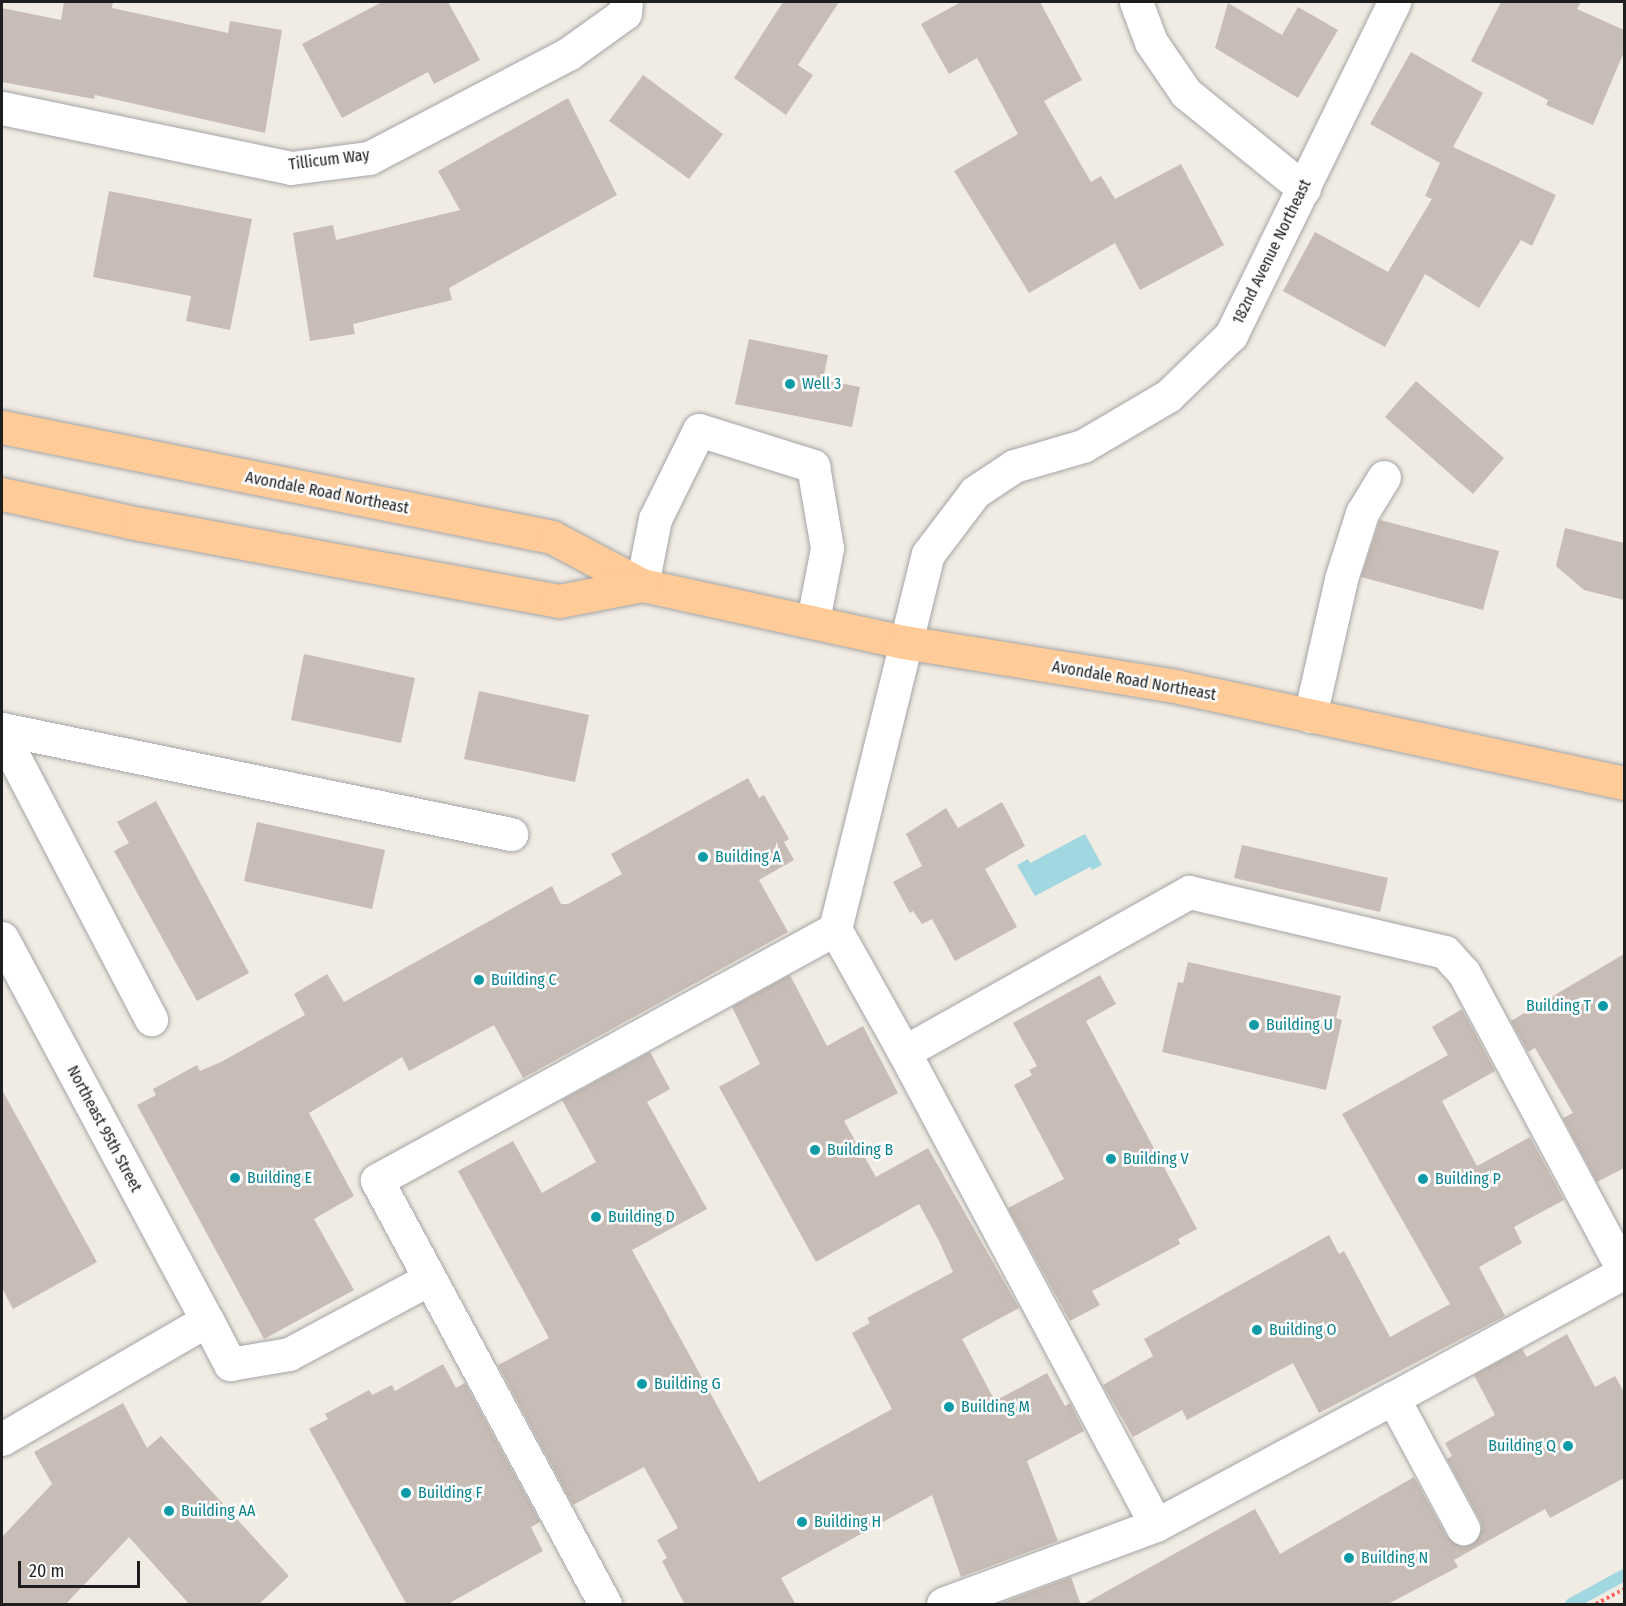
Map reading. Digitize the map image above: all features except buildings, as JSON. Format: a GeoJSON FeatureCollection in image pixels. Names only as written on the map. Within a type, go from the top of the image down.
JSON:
{"type":"FeatureCollection","features":[{"type":"Feature","properties":{"kind":"main road","name":"Avondale Road Northeast"},"geometry":{"type":"LineString","coordinates":[[2,427],[552,537],[642,585],[903,642],[1175,686],[1624,783]]}},
{"type":"Feature","properties":{"kind":"main road","name":"Avondale Road Northeast"},"geometry":{"type":"LineString","coordinates":[[2,494],[140,524],[559,601],[642,585]]}},
{"type":"Feature","properties":{"kind":"street"},"geometry":{"type":"LineString","coordinates":[[1136,2],[1151,42],[1186,93],[1304,189]]}},
{"type":"Feature","properties":{"kind":"street","name":"182nd Avenue Northeast"},"geometry":{"type":"LineString","coordinates":[[835,929],[890,717],[903,642],[928,554],[975,492],[1014,466],[1083,446],[1168,396],[1231,335],[1394,2]]}},
{"type":"Feature","properties":{"kind":"street","name":"Tillicum Way"},"geometry":{"type":"LineString","coordinates":[[2,108],[291,168],[369,158],[568,54],[625,7]]}},
{"type":"Feature","properties":{"kind":"street"},"geometry":{"type":"LineString","coordinates":[[642,585],[655,519],[699,430],[813,466],[827,548],[813,621]]}},
{"type":"Feature","properties":{"kind":"street"},"geometry":{"type":"LineString","coordinates":[[1310,716],[1341,579],[1362,513],[1384,477]]}},
{"type":"Feature","properties":{"kind":"street"},"geometry":{"type":"LineString","coordinates":[[2,729],[511,834]]}},
{"type":"Feature","properties":{"kind":"street"},"geometry":{"type":"LineString","coordinates":[[2,734],[151,1019]]}},
{"type":"Feature","properties":{"kind":"street"},"geometry":{"type":"LineString","coordinates":[[904,1052],[1189,892],[1445,952],[1464,973],[1623,1272],[1156,1525],[943,1605]]}},
{"type":"Feature","properties":{"kind":"street"},"geometry":{"type":"LineString","coordinates":[[605,1605],[377,1180],[653,1032],[835,929],[904,1052],[1156,1525]]}},
{"type":"Feature","properties":{"kind":"street","name":"Northeast 95th Street"},"geometry":{"type":"LineString","coordinates":[[2,938],[230,1364],[289,1354],[429,1279]]}},
{"type":"Feature","properties":{"kind":"street"},"geometry":{"type":"LineString","coordinates":[[2,1439],[207,1320]]}},
{"type":"Feature","properties":{"kind":"street"},"geometry":{"type":"LineString","coordinates":[[1393,1398],[1463,1528]]}},
{"type":"Feature","properties":{"kind":"path"},"geometry":{"type":"LineString","coordinates":[[1596,1605],[1624,1589]]}},
{"type":"Feature","properties":{"kind":"water"},"geometry":{"type":"Polygon","coordinates":[[[1085,834],[1102,865],[1092,870],[1090,867],[1035,896],[1017,865],[1028,859],[1030,863],[1085,834]]]}},
{"type":"Feature","properties":{"kind":"waterway"},"geometry":{"type":"LineString","coordinates":[[1571,1604],[1624,1575]]}},
{"type":"Feature","properties":{"kind":"place","name":"Well 3"},"geometry":{"type":"Point","coordinates":[790,384]}},
{"type":"Feature","properties":{"kind":"place","name":"Building A"},"geometry":{"type":"Point","coordinates":[703,857]}},
{"type":"Feature","properties":{"kind":"place","name":"Building C"},"geometry":{"type":"Point","coordinates":[479,980]}},
{"type":"Feature","properties":{"kind":"place","name":"Building T"},"geometry":{"type":"Point","coordinates":[1603,1006]}},
{"type":"Feature","properties":{"kind":"place","name":"Building U"},"geometry":{"type":"Point","coordinates":[1254,1025]}},
{"type":"Feature","properties":{"kind":"place","name":"Building B"},"geometry":{"type":"Point","coordinates":[815,1150]}},
{"type":"Feature","properties":{"kind":"place","name":"Building V"},"geometry":{"type":"Point","coordinates":[1111,1159]}},
{"type":"Feature","properties":{"kind":"place","name":"Building E"},"geometry":{"type":"Point","coordinates":[235,1178]}},
{"type":"Feature","properties":{"kind":"place","name":"Building P"},"geometry":{"type":"Point","coordinates":[1423,1179]}},
{"type":"Feature","properties":{"kind":"place","name":"Building D"},"geometry":{"type":"Point","coordinates":[596,1217]}},
{"type":"Feature","properties":{"kind":"place","name":"Building O"},"geometry":{"type":"Point","coordinates":[1257,1330]}},
{"type":"Feature","properties":{"kind":"place","name":"Building G"},"geometry":{"type":"Point","coordinates":[642,1384]}},
{"type":"Feature","properties":{"kind":"place","name":"Building M"},"geometry":{"type":"Point","coordinates":[949,1407]}},
{"type":"Feature","properties":{"kind":"place","name":"Building Q"},"geometry":{"type":"Point","coordinates":[1568,1446]}},
{"type":"Feature","properties":{"kind":"place","name":"Building F"},"geometry":{"type":"Point","coordinates":[406,1493]}},
{"type":"Feature","properties":{"kind":"place","name":"Building AA"},"geometry":{"type":"Point","coordinates":[169,1511]}},
{"type":"Feature","properties":{"kind":"place","name":"Building H"},"geometry":{"type":"Point","coordinates":[802,1522]}},
{"type":"Feature","properties":{"kind":"place","name":"Building N"},"geometry":{"type":"Point","coordinates":[1349,1558]}}]}
